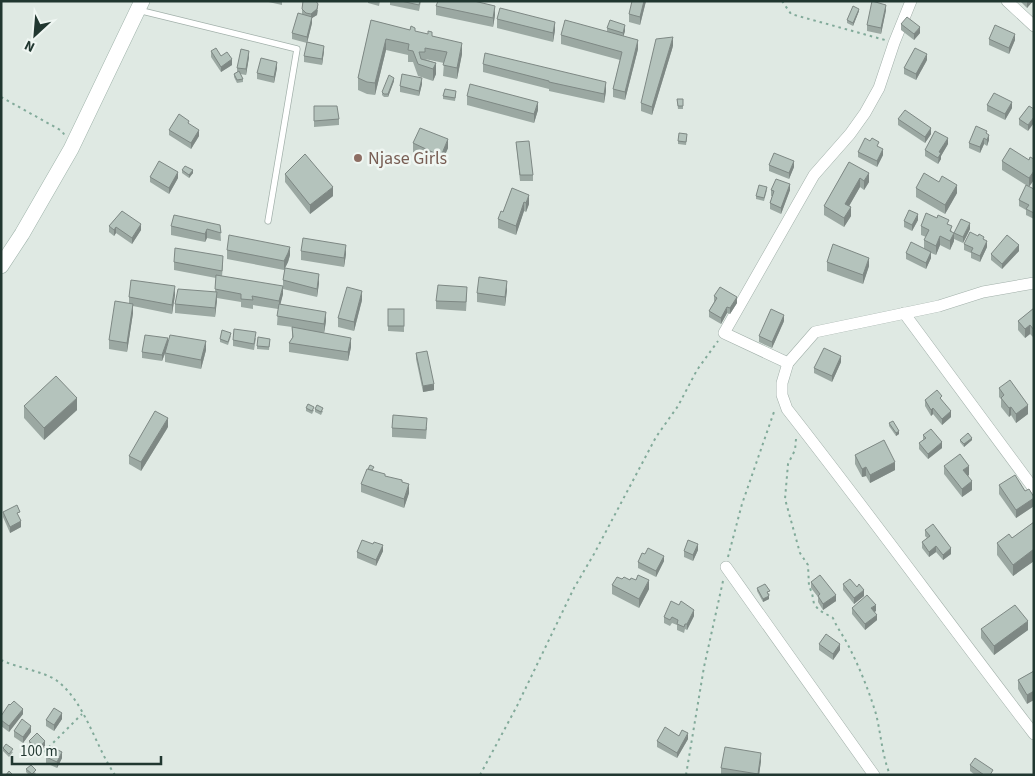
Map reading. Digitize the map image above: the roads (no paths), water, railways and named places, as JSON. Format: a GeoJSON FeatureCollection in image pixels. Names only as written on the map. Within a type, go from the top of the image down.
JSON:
{"type":"FeatureCollection","features":[{"type":"Feature","properties":{"kind":"main road"},"geometry":{"type":"LineString","coordinates":[[1,266],[22,234],[71,149],[140,5]]}},
{"type":"Feature","properties":{"kind":"street"},"geometry":{"type":"LineString","coordinates":[[788,363],[724,332],[814,175],[850,134],[879,88],[894,42],[911,1]]}},
{"type":"Feature","properties":{"kind":"street"},"geometry":{"type":"LineString","coordinates":[[1007,1],[1034,26]]}},
{"type":"Feature","properties":{"kind":"street"},"geometry":{"type":"LineString","coordinates":[[1034,283],[983,292],[939,306],[815,332],[788,363],[782,388],[782,396],[787,409],[865,509],[966,646],[1034,734]]}},
{"type":"Feature","properties":{"kind":"street"},"geometry":{"type":"LineString","coordinates":[[904,313],[1034,489]]}},
{"type":"Feature","properties":{"kind":"street"},"geometry":{"type":"LineString","coordinates":[[726,567],[874,775]]}},
{"type":"Feature","properties":{"kind":"lane"},"geometry":{"type":"LineString","coordinates":[[140,5],[297,48],[268,221]]}},
{"type":"Feature","properties":{"kind":"place","name":"Njase Girls"},"geometry":{"type":"Point","coordinates":[358,158]}}]}
